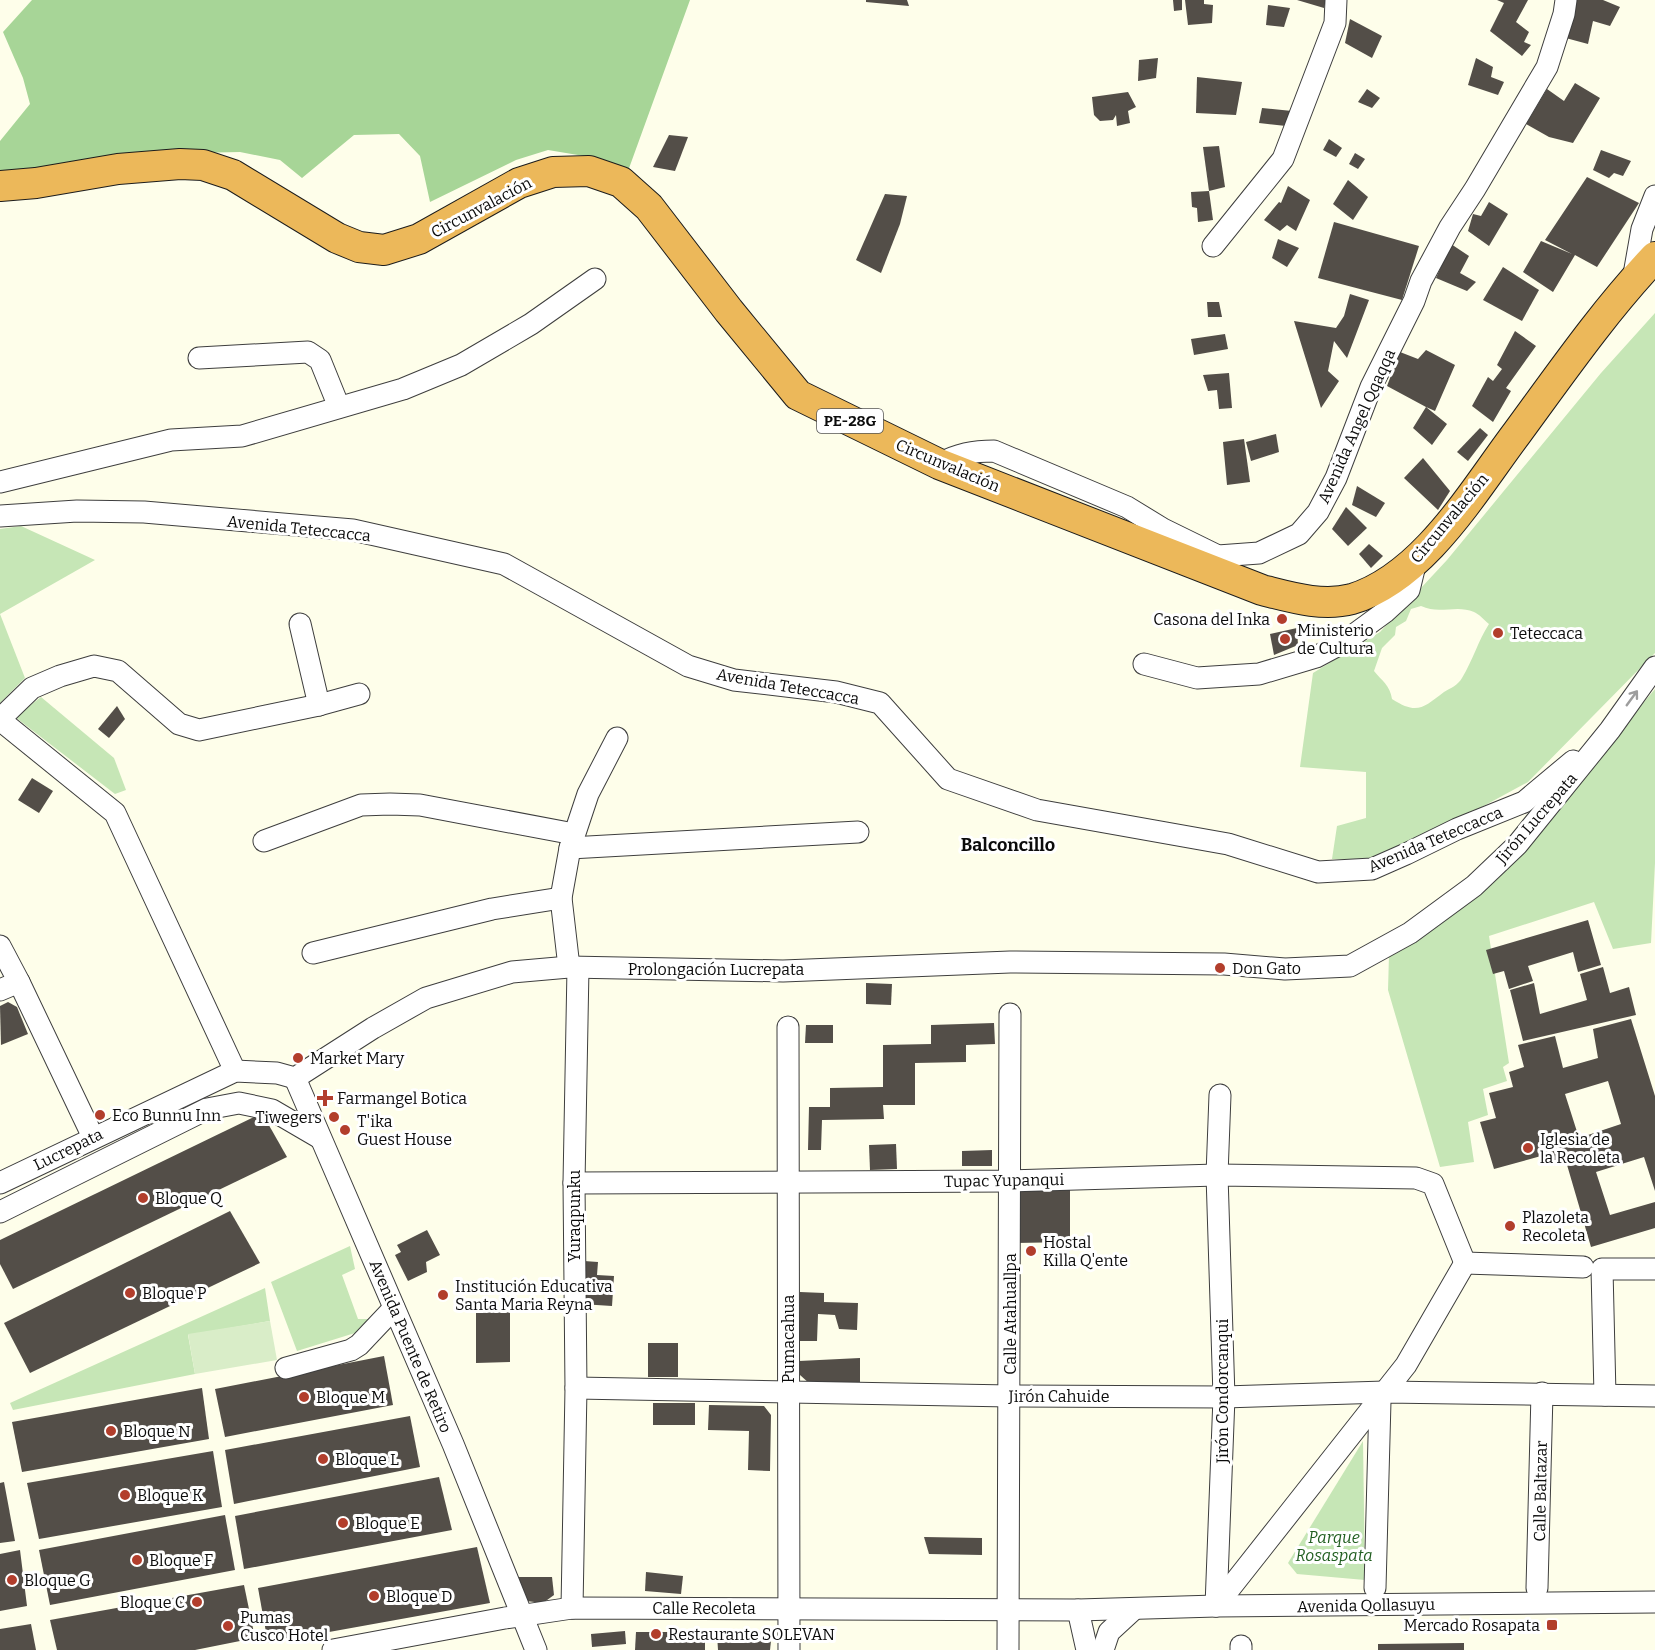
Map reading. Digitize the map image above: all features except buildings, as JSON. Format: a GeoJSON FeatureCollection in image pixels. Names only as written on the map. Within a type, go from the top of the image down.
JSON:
{"type":"FeatureCollection","features":[{"type":"Feature","properties":{"kind":"highway","name":"Circunvalación"},"geometry":{"type":"LineString","coordinates":[[0,186],[36,183],[118,169],[180,164],[203,165],[233,176],[337,238],[359,247],[384,250],[419,239],[519,183],[553,172],[589,171],[621,182],[642,216],[729,311],[798,395],[939,464],[1262,590],[1303,600],[1333,602],[1352,598],[1397,576],[1416,561],[1453,518],[1633,280],[1655,257]]}},
{"type":"Feature","properties":{"kind":"street"},"geometry":{"type":"LineString","coordinates":[[1214,246],[1283,159],[1335,23],[1336,0]]}},
{"type":"Feature","properties":{"kind":"street","name":"Avenida Angel Qqaqqa"},"geometry":{"type":"LineString","coordinates":[[939,464],[975,451],[994,451],[1127,507],[1163,529],[1218,556],[1259,553],[1299,534],[1318,512],[1336,478],[1371,387],[1445,236],[1547,67],[1564,14],[1566,0]]}},
{"type":"Feature","properties":{"kind":"street"},"geometry":{"type":"LineString","coordinates":[[1633,280],[1642,229],[1655,196]]}},
{"type":"Feature","properties":{"kind":"street"},"geometry":{"type":"LineString","coordinates":[[0,482],[171,440],[242,436],[402,389],[461,365],[531,324],[595,279]]}},
{"type":"Feature","properties":{"kind":"street"},"geometry":{"type":"LineString","coordinates":[[199,358],[308,352],[320,360],[339,407]]}},
{"type":"Feature","properties":{"kind":"street","name":"Avenida Teteccacca"},"geometry":{"type":"LineString","coordinates":[[10,515],[77,511],[144,512],[353,530],[504,564],[688,666],[735,680],[836,692],[880,703],[948,779],[1037,810],[1228,844],[1318,872],[1372,869],[1457,829],[1524,802],[1610,730]]}},
{"type":"Feature","properties":{"kind":"street"},"geometry":{"type":"LineString","coordinates":[[1143,664],[1197,678],[1259,674],[1316,657],[1352,636],[1386,612],[1409,590],[1416,561]]}},
{"type":"Feature","properties":{"kind":"street"},"geometry":{"type":"LineString","coordinates":[[300,624],[319,705]]}},
{"type":"Feature","properties":{"kind":"street"},"geometry":{"type":"LineString","coordinates":[[295,1078],[277,1072],[235,1071],[115,813],[0,720],[32,688],[60,676],[94,666],[118,671],[179,724],[198,730],[319,705],[359,694]]}},
{"type":"Feature","properties":{"kind":"street"},"geometry":{"type":"LineString","coordinates":[[1610,730],[1655,667]]}},
{"type":"Feature","properties":{"kind":"street","name":"Jirón Lucrepata"},"geometry":{"type":"LineString","coordinates":[[1224,964],[1285,969],[1350,966],[1410,933],[1474,886],[1517,845],[1610,730]]}},
{"type":"Feature","properties":{"kind":"street","name":"Yuraqpunku"},"geometry":{"type":"LineString","coordinates":[[572,1608],[576,1388],[574,968],[561,897],[572,841],[588,794],[617,738]]}},
{"type":"Feature","properties":{"kind":"street"},"geometry":{"type":"LineString","coordinates":[[264,841],[361,806],[390,804],[420,805],[572,841],[858,832]]}},
{"type":"Feature","properties":{"kind":"street"},"geometry":{"type":"LineString","coordinates":[[313,953],[492,909],[561,897]]}},
{"type":"Feature","properties":{"kind":"street"},"geometry":{"type":"LineString","coordinates":[[0,946],[10,986],[93,1137]]}},
{"type":"Feature","properties":{"kind":"street","name":"Prolongación Lucrepata"},"geometry":{"type":"LineString","coordinates":[[295,1078],[373,1028],[426,998],[512,972],[574,968],[783,971],[1011,962],[1224,964]]}},
{"type":"Feature","properties":{"kind":"street","name":"Calle Atahuallpa"},"geometry":{"type":"LineString","coordinates":[[1008,1650],[1010,1014]]}},
{"type":"Feature","properties":{"kind":"street","name":"Pumacahua"},"geometry":{"type":"LineString","coordinates":[[788,1027],[789,1650]]}},
{"type":"Feature","properties":{"kind":"street","name":"Lucrepata"},"geometry":{"type":"LineString","coordinates":[[0,1183],[235,1071]]}},
{"type":"Feature","properties":{"kind":"street","name":"Avenida Puente de Retiro"},"geometry":{"type":"LineString","coordinates":[[295,1078],[453,1444],[536,1650]]}},
{"type":"Feature","properties":{"kind":"street","name":"Jirón Condorcanqui"},"geometry":{"type":"LineString","coordinates":[[1216,1606],[1224,1397],[1217,1175],[1220,1095]]}},
{"type":"Feature","properties":{"kind":"street"},"geometry":{"type":"LineString","coordinates":[[0,1212],[207,1108],[239,1103],[272,1110],[321,1137]]}},
{"type":"Feature","properties":{"kind":"street","name":"Tupac Yupanqui"},"geometry":{"type":"LineString","coordinates":[[574,1183],[1010,1180],[1217,1175],[1416,1178],[1433,1184],[1464,1263]]}},
{"type":"Feature","properties":{"kind":"street"},"geometry":{"type":"LineString","coordinates":[[1216,1606],[1407,1365],[1464,1263],[1655,1269]]}},
{"type":"Feature","properties":{"kind":"street"},"geometry":{"type":"LineString","coordinates":[[1593,1268],[1605,1395]]}},
{"type":"Feature","properties":{"kind":"street"},"geometry":{"type":"LineString","coordinates":[[286,1368],[359,1346],[394,1308]]}},
{"type":"Feature","properties":{"kind":"street","name":"Jirón Cahuide"},"geometry":{"type":"LineString","coordinates":[[576,1388],[1010,1396],[1224,1397],[1542,1393],[1655,1396]]}},
{"type":"Feature","properties":{"kind":"street","name":"Calle Baltazar"},"geometry":{"type":"LineString","coordinates":[[1538,1588],[1542,1393]]}},
{"type":"Feature","properties":{"kind":"street"},"geometry":{"type":"LineString","coordinates":[[1375,1588],[1382,1396]]}},
{"type":"Feature","properties":{"kind":"street","name":"Avenida Qollasuyu"},"geometry":{"type":"LineString","coordinates":[[1078,1610],[1216,1606],[1655,1602]]}},
{"type":"Feature","properties":{"kind":"street","name":"Calle Recoleta"},"geometry":{"type":"LineString","coordinates":[[333,1650],[572,1608],[1078,1610]]}},
{"type":"Feature","properties":{"kind":"street"},"geometry":{"type":"LineString","coordinates":[[1103,1650],[1109,1632],[1134,1609]]}},
{"type":"Feature","properties":{"kind":"street"},"geometry":{"type":"LineString","coordinates":[[1078,1610],[1086,1650]]}},
{"type":"Feature","properties":{"kind":"green space"},"geometry":{"type":"Polygon","coordinates":[[[32,0],[690,0],[628,171],[590,157],[548,150],[516,160],[430,202],[420,156],[399,134],[354,135],[302,178],[280,160],[240,152],[192,153],[0,177],[0,141],[30,104],[23,78],[3,32],[32,0]]]}},
{"type":"Feature","properties":{"kind":"green space"},"geometry":{"type":"Polygon","coordinates":[[[1655,313],[1655,653],[1528,782],[1456,821],[1365,860],[1332,859],[1337,826],[1366,818],[1366,772],[1300,767],[1313,673],[1380,632],[1447,560],[1601,373],[1655,313]],[[1421,606],[1411,609],[1406,621],[1396,627],[1395,635],[1382,648],[1374,671],[1388,687],[1392,699],[1408,707],[1420,708],[1458,683],[1489,624],[1476,613],[1467,610],[1428,609],[1421,606]]]}},
{"type":"Feature","properties":{"kind":"green space"},"geometry":{"type":"Polygon","coordinates":[[[21,526],[95,560],[0,614],[0,529],[21,526]]]}},
{"type":"Feature","properties":{"kind":"green space"},"geometry":{"type":"Polygon","coordinates":[[[0,614],[25,678],[0,703],[0,614]]]}},
{"type":"Feature","properties":{"kind":"green space"},"geometry":{"type":"Polygon","coordinates":[[[1655,689],[1655,863],[1651,943],[1613,949],[1594,902],[1489,936],[1509,1063],[1503,1067],[1507,1081],[1483,1089],[1488,1115],[1468,1122],[1474,1162],[1440,1167],[1388,990],[1389,955],[1482,893],[1655,689]]]}},
{"type":"Feature","properties":{"kind":"green space"},"geometry":{"type":"Polygon","coordinates":[[[41,697],[114,758],[126,790],[115,794],[15,717],[41,697]]]}},
{"type":"Feature","properties":{"kind":"green space"},"geometry":{"type":"Polygon","coordinates":[[[350,1246],[355,1269],[342,1275],[358,1319],[368,1319],[371,1328],[297,1351],[271,1282],[350,1246]]]}},
{"type":"Feature","properties":{"kind":"green space"},"geometry":{"type":"Polygon","coordinates":[[[265,1288],[270,1321],[188,1335],[195,1374],[13,1410],[10,1403],[265,1288]]]}},
{"type":"Feature","properties":{"kind":"green space"},"geometry":{"type":"Polygon","coordinates":[[[270,1321],[277,1360],[195,1374],[188,1334],[270,1321]]]}},
{"type":"Feature","properties":{"kind":"green space","name":"Parque Rosaspata"},"geometry":{"type":"Polygon","coordinates":[[[1363,1441],[1365,1580],[1297,1574],[1288,1563],[1363,1441]]]}},
{"type":"Feature","properties":{"kind":"place","name":"Casona del Inka"},"geometry":{"type":"Point","coordinates":[1282,619]}},
{"type":"Feature","properties":{"kind":"place","name":"Teteccaca"},"geometry":{"type":"Point","coordinates":[1498,633]}},
{"type":"Feature","properties":{"kind":"place","name":"Ministerio de Cultura"},"geometry":{"type":"Point","coordinates":[1285,639]}},
{"type":"Feature","properties":{"kind":"place","name":"Don Gato"},"geometry":{"type":"Point","coordinates":[1220,968]}},
{"type":"Feature","properties":{"kind":"place","name":"Market Mary"},"geometry":{"type":"Point","coordinates":[298,1058]}},
{"type":"Feature","properties":{"kind":"place","name":"Farmangel Botica"},"geometry":{"type":"Point","coordinates":[325,1098]}},
{"type":"Feature","properties":{"kind":"place","name":"Eco Bunnu Inn"},"geometry":{"type":"Point","coordinates":[100,1115]}},
{"type":"Feature","properties":{"kind":"place","name":"Tiwegers"},"geometry":{"type":"Point","coordinates":[334,1117]}},
{"type":"Feature","properties":{"kind":"place","name":"T'ika Guest House"},"geometry":{"type":"Point","coordinates":[345,1130]}},
{"type":"Feature","properties":{"kind":"place","name":"Iglesia de la Recoleta"},"geometry":{"type":"Point","coordinates":[1528,1148]}},
{"type":"Feature","properties":{"kind":"place","name":"Bloque Q"},"geometry":{"type":"Point","coordinates":[143,1198]}},
{"type":"Feature","properties":{"kind":"place","name":"Plazoleta Recoleta"},"geometry":{"type":"Point","coordinates":[1510,1226]}},
{"type":"Feature","properties":{"kind":"place","name":"Hostal Killa Q'ente"},"geometry":{"type":"Point","coordinates":[1031,1251]}},
{"type":"Feature","properties":{"kind":"place","name":"Bloque P"},"geometry":{"type":"Point","coordinates":[130,1293]}},
{"type":"Feature","properties":{"kind":"place","name":"Institución Educativa Santa Maria Reyna"},"geometry":{"type":"Point","coordinates":[443,1295]}},
{"type":"Feature","properties":{"kind":"place","name":"Bloque M"},"geometry":{"type":"Point","coordinates":[304,1397]}},
{"type":"Feature","properties":{"kind":"place","name":"Bloque N"},"geometry":{"type":"Point","coordinates":[111,1431]}},
{"type":"Feature","properties":{"kind":"place","name":"Bloque L"},"geometry":{"type":"Point","coordinates":[323,1459]}},
{"type":"Feature","properties":{"kind":"place","name":"Bloque K"},"geometry":{"type":"Point","coordinates":[125,1495]}},
{"type":"Feature","properties":{"kind":"place","name":"Bloque E"},"geometry":{"type":"Point","coordinates":[343,1523]}},
{"type":"Feature","properties":{"kind":"place","name":"Bloque F"},"geometry":{"type":"Point","coordinates":[137,1560]}},
{"type":"Feature","properties":{"kind":"place","name":"Bloque G"},"geometry":{"type":"Point","coordinates":[12,1580]}},
{"type":"Feature","properties":{"kind":"place","name":"Bloque D"},"geometry":{"type":"Point","coordinates":[374,1596]}},
{"type":"Feature","properties":{"kind":"place","name":"Bloque C"},"geometry":{"type":"Point","coordinates":[197,1602]}},
{"type":"Feature","properties":{"kind":"place","name":"Mercado Rosapata"},"geometry":{"type":"Point","coordinates":[1552,1625]}},
{"type":"Feature","properties":{"kind":"place","name":"Pumas Cusco Hotel"},"geometry":{"type":"Point","coordinates":[228,1626]}},
{"type":"Feature","properties":{"kind":"place","name":"Restaurante SOLEVAN"},"geometry":{"type":"Point","coordinates":[656,1634]}},
{"type":"Feature","properties":{"kind":"district","name":"Balconcillo"},"geometry":{"type":"Point","coordinates":[1008,845]}}]}
